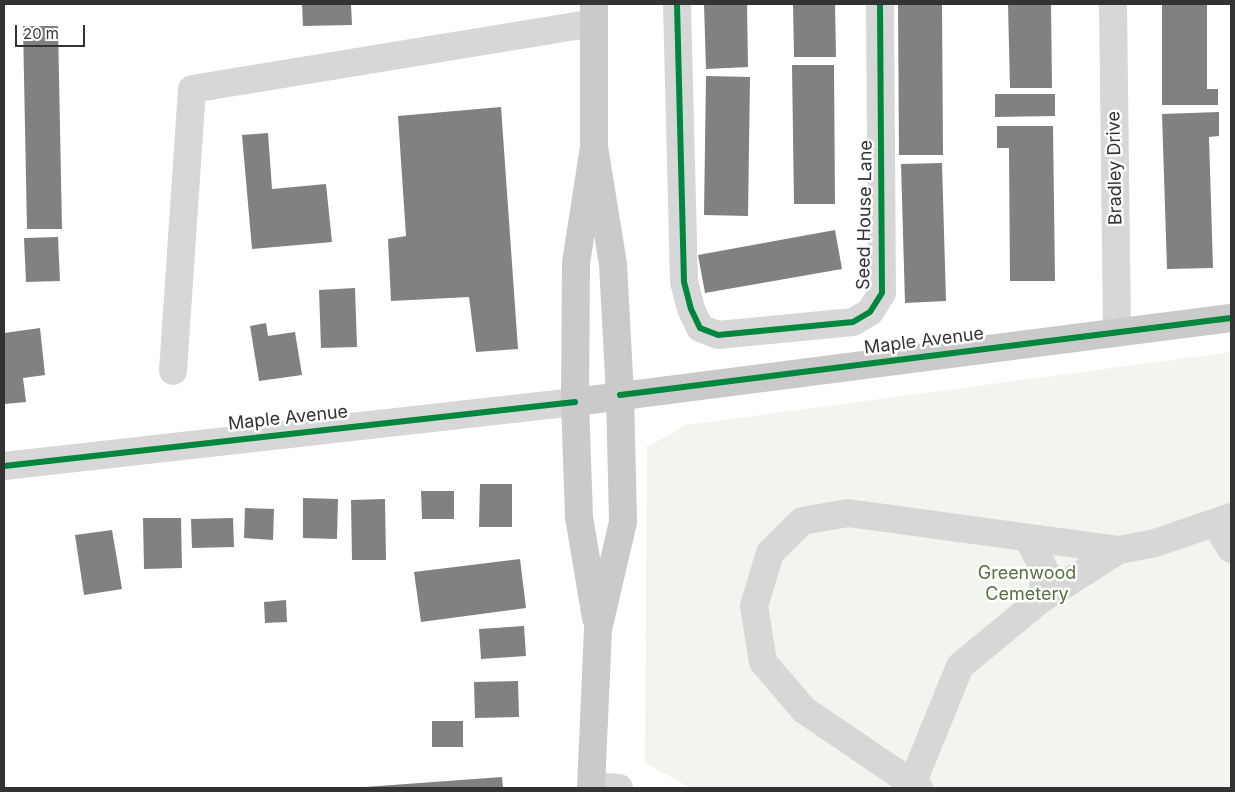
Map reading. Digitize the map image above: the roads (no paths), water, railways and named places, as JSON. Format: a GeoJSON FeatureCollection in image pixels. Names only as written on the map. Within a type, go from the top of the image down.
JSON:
{"type":"FeatureCollection","features":[{"type":"Feature","properties":{"kind":"main road"},"geometry":{"type":"LineString","coordinates":[[591,787],[598,629],[623,522],[620,395],[612,264],[594,147],[594,13]]}},
{"type":"Feature","properties":{"kind":"main road"},"geometry":{"type":"LineString","coordinates":[[594,147],[576,263],[575,402],[579,517],[598,629]]}},
{"type":"Feature","properties":{"kind":"main road","name":"Maple Avenue"},"geometry":{"type":"LineString","coordinates":[[575,402],[1231,318]]}},
{"type":"Feature","properties":{"kind":"street","name":"Seed House Lane"},"geometry":{"type":"LineString","coordinates":[[677,4],[684,282],[700,328],[718,335],[853,322],[870,312],[882,293],[880,4]]}},
{"type":"Feature","properties":{"kind":"street","name":"Bradley Drive"},"geometry":{"type":"LineString","coordinates":[[1114,4],[1117,332]]}},
{"type":"Feature","properties":{"kind":"street"},"geometry":{"type":"LineString","coordinates":[[173,371],[192,89],[594,13]]}},
{"type":"Feature","properties":{"kind":"street","name":"Maple Avenue"},"geometry":{"type":"LineString","coordinates":[[4,466],[575,402]]}},
{"type":"Feature","properties":{"kind":"street"},"geometry":{"type":"LineString","coordinates":[[1119,550],[1040,600],[960,666],[916,786],[804,710],[763,662],[754,606],[770,553],[802,521],[848,513],[1119,550],[1155,543],[1223,520],[1231,549]]}},
{"type":"Feature","properties":{"kind":"street"},"geometry":{"type":"LineString","coordinates":[[1028,538],[1046,573],[1040,600]]}},
{"type":"Feature","properties":{"kind":"street"},"geometry":{"type":"LineString","coordinates":[[591,787],[619,788]]}},
{"type":"Feature","properties":{"kind":"park label","name":"Greenwood Cemetery"},"geometry":{"type":"Point","coordinates":[1027,584]}}]}
